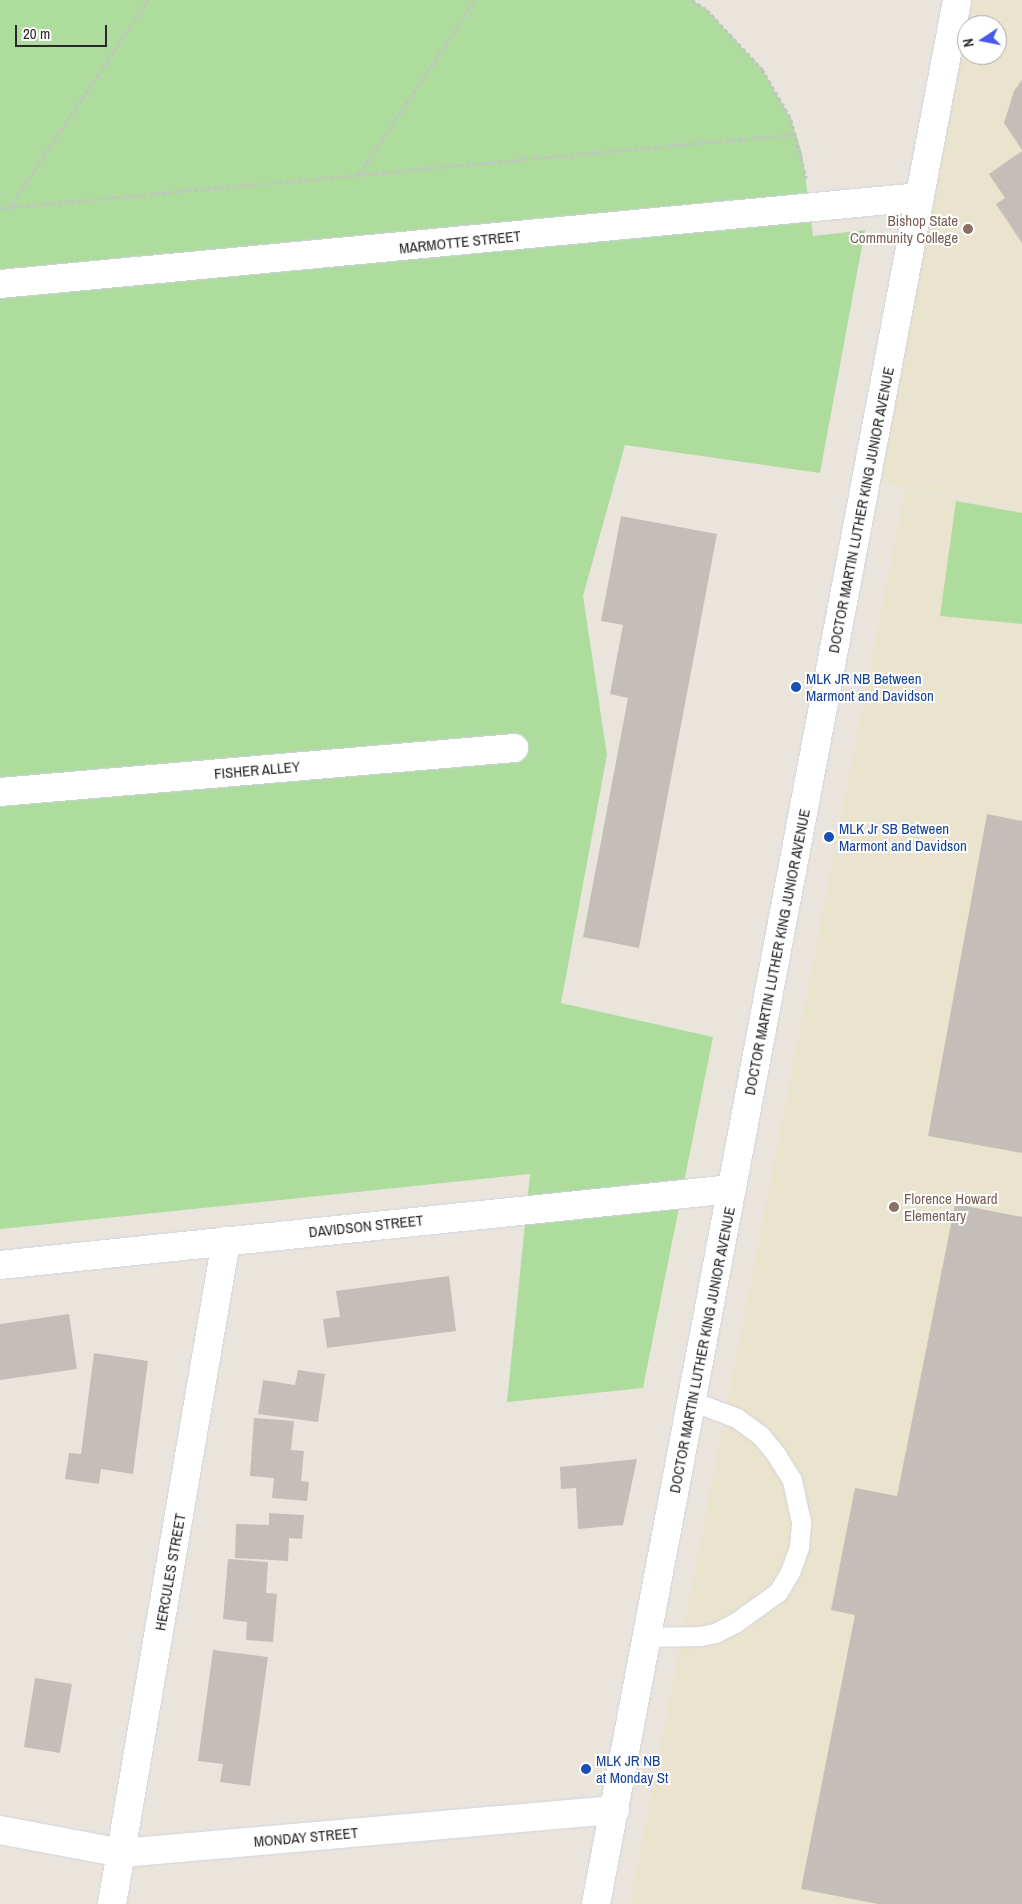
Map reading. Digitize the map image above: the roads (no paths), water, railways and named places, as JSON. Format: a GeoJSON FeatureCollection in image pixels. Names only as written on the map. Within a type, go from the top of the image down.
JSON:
{"type":"FeatureCollection","features":[{"type":"Feature","properties":{"kind":"street","name":"DOCTOR MARTIN LUTHER KING JUNIOR AVENUE"},"geometry":{"type":"LineString","coordinates":[[596,1904],[957,0]]}},
{"type":"Feature","properties":{"kind":"street","name":"MARMOTTE STREET"},"geometry":{"type":"LineString","coordinates":[[0,284],[920,197]]}},
{"type":"Feature","properties":{"kind":"street","name":"FISHER ALLEY"},"geometry":{"type":"LineString","coordinates":[[0,792],[514,748]]}},
{"type":"Feature","properties":{"kind":"street","name":"DAVIDSON STREET"},"geometry":{"type":"LineString","coordinates":[[0,1264],[732,1189]]}},
{"type":"Feature","properties":{"kind":"street","name":"HERCULES STREET"},"geometry":{"type":"LineString","coordinates":[[112,1904],[226,1241]]}},
{"type":"Feature","properties":{"kind":"street","name":"MONDAY STREET"},"geometry":{"type":"LineString","coordinates":[[0,1830],[122,1853],[614,1810]]}},
{"type":"Feature","properties":{"kind":"lane"},"geometry":{"type":"LineString","coordinates":[[647,1637],[700,1636],[715,1633],[735,1623],[778,1592],[790,1572],[798,1547],[801,1522],[792,1480],[776,1454],[760,1435],[737,1418],[692,1401]]}},
{"type":"Feature","properties":{"kind":"place","name":"Bishop State Community College"},"geometry":{"type":"Point","coordinates":[968,229]}},
{"type":"Feature","properties":{"kind":"place","name":"MLK JR NB Between Marmont and Davidson"},"geometry":{"type":"Point","coordinates":[796,687]}},
{"type":"Feature","properties":{"kind":"place","name":"MLK Jr SB Between Marmont and Davidson"},"geometry":{"type":"Point","coordinates":[829,837]}},
{"type":"Feature","properties":{"kind":"place","name":"Florence Howard Elementary"},"geometry":{"type":"Point","coordinates":[894,1207]}},
{"type":"Feature","properties":{"kind":"place","name":"MLK JR NB at Monday St"},"geometry":{"type":"Point","coordinates":[586,1769]}}]}
